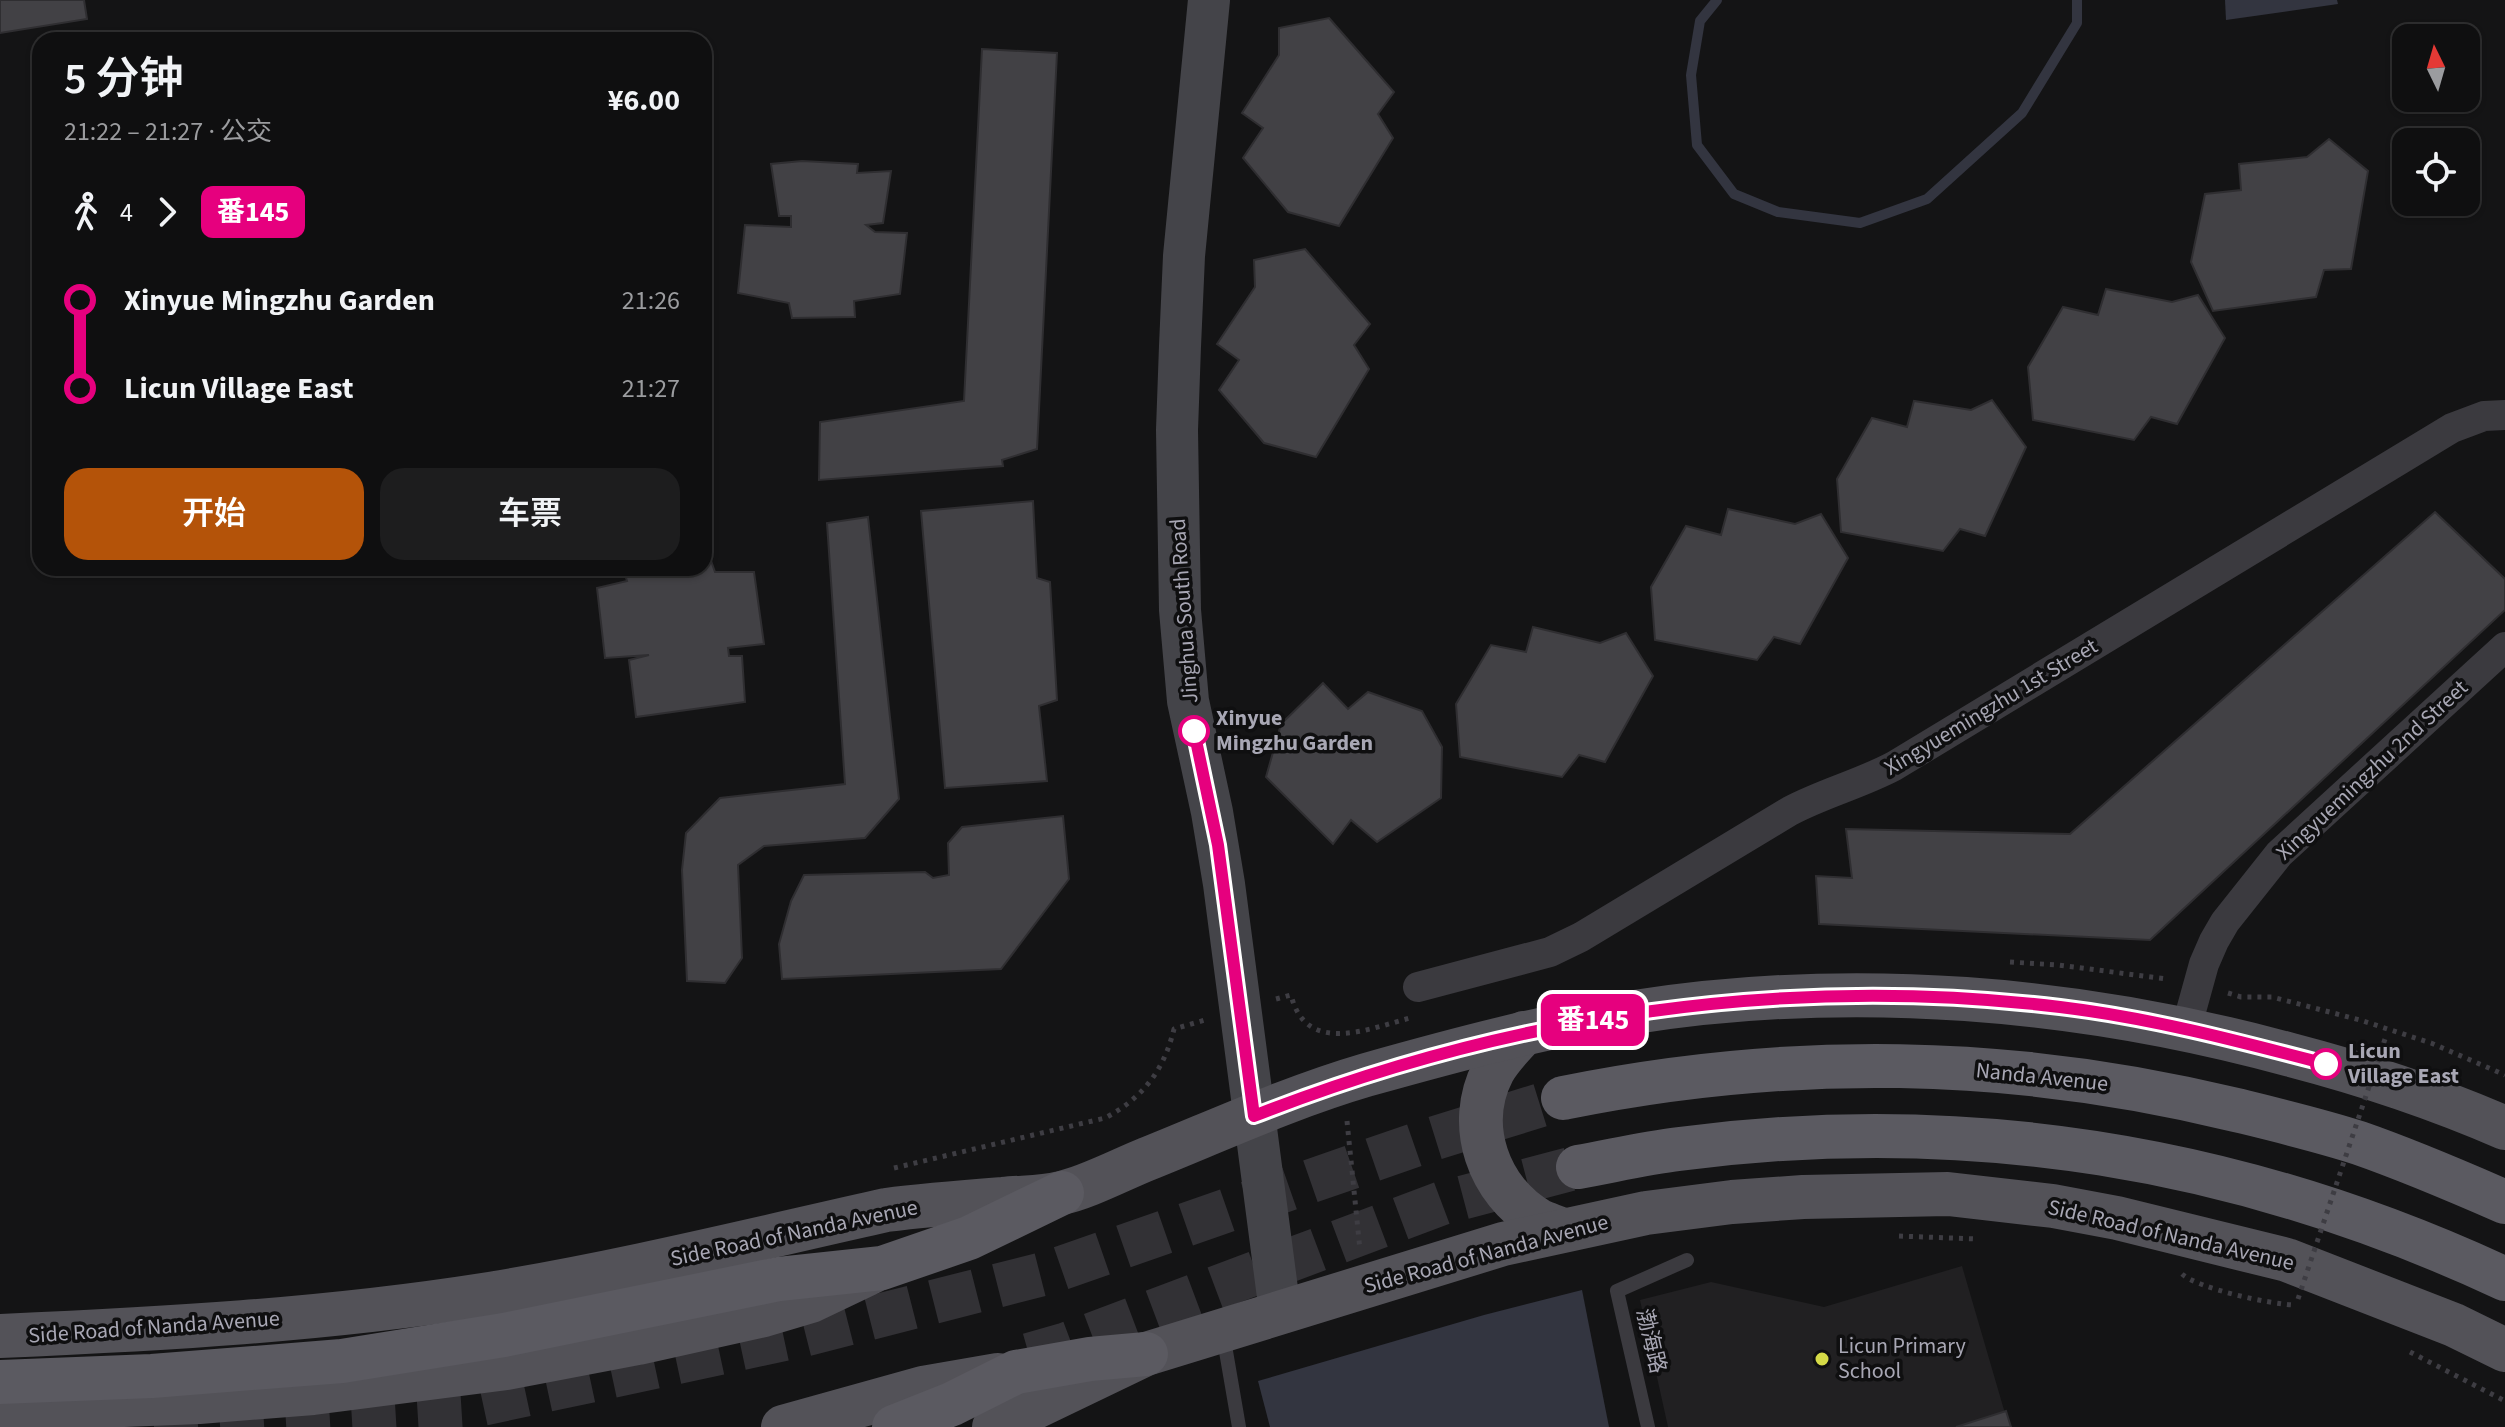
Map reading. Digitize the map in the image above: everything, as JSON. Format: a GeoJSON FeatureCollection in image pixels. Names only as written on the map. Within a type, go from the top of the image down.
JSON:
{"type":"FeatureCollection","features":[{"type":"Feature","properties":{"kind":"highway","name":"Nanda Avenue"},"geometry":{"type":"LineString","coordinates":[[1563,1098],[1677,1078],[1814,1066],[1893,1065],[2026,1073],[2111,1084],[2278,1120],[2357,1143],[2505,1202]]}},
{"type":"Feature","properties":{"kind":"highway"},"geometry":{"type":"LineString","coordinates":[[1578,1167],[1677,1149],[1780,1139],[1892,1135],[2019,1142],[2154,1162],[2281,1193],[2416,1239],[2505,1279]]}},
{"type":"Feature","properties":{"kind":"highway"},"geometry":{"type":"LineString","coordinates":[[0,1382],[152,1376],[342,1361],[519,1333],[779,1279],[882,1268],[969,1238],[1062,1193]]}},
{"type":"Feature","properties":{"kind":"highway"},"geometry":{"type":"LineString","coordinates":[[894,1427],[952,1404],[1016,1372],[1090,1359],[1146,1354]]}},
{"type":"Feature","properties":{"kind":"main road","name":"Jinghua South Road"},"geometry":{"type":"LineString","coordinates":[[1209,0],[1184,256],[1177,430],[1180,610],[1188,701],[1218,845],[1280,1312]]}},
{"type":"Feature","properties":{"kind":"main road","name":"Side Road of Nanda Avenue"},"geometry":{"type":"LineString","coordinates":[[0,1336],[229,1324],[394,1307],[620,1270],[886,1210],[1062,1193],[1343,1082],[1524,1033],[1637,1012],[1748,1000],[1905,996],[2045,1006],[2144,1020],[2228,1037],[2327,1064],[2410,1091],[2505,1128]]}},
{"type":"Feature","properties":{"kind":"main road"},"geometry":{"type":"LineString","coordinates":[[1524,1033],[1494,1070],[1485,1091],[1480,1117],[1481,1140],[1489,1165],[1520,1205],[1540,1220],[1563,1230]]}},
{"type":"Feature","properties":{"kind":"main road","name":"Side Road of Nanda Avenue"},"geometry":{"type":"LineString","coordinates":[[994,1427],[1146,1354],[1503,1244],[1646,1213],[1732,1202],[1881,1194],[1948,1194],[2117,1218],[2287,1260],[2375,1292],[2505,1350]]}},
{"type":"Feature","properties":{"kind":"main road"},"geometry":{"type":"LineString","coordinates":[[0,1410],[199,1402],[313,1393],[507,1368],[764,1315],[811,1301],[882,1268]]}},
{"type":"Feature","properties":{"kind":"main road"},"geometry":{"type":"LineString","coordinates":[[783,1427],[923,1388],[1016,1372]]}},
{"type":"Feature","properties":{"kind":"street","name":"Xingyuemingzhu 1st Street"},"geometry":{"type":"LineString","coordinates":[[1418,987],[1550,952],[1581,937],[1817,796],[1870,779],[1894,766],[2452,428],[2484,416],[2505,415]]}},
{"type":"Feature","properties":{"kind":"street","name":"Xingyuemingzhu 2nd Street"},"geometry":{"type":"LineString","coordinates":[[2186,1029],[2204,964],[2214,941],[2225,922],[2279,854],[2505,647]]}},
{"type":"Feature","properties":{"kind":"lane","name":"渤海路"},"geometry":{"type":"LineString","coordinates":[[1648,1427],[1617,1291],[1687,1260]]}},
{"type":"Feature","properties":{"kind":"lane"},"geometry":{"type":"LineString","coordinates":[[1222,1330],[1239,1427]]}},
{"type":"Feature","properties":{"kind":"path"},"geometry":{"type":"LineString","coordinates":[[2241,997],[2272,997],[2416,1037],[2505,1075]]}},
{"type":"Feature","properties":{"kind":"path"},"geometry":{"type":"LineString","coordinates":[[2269,1008],[2272,997]]}},
{"type":"Feature","properties":{"kind":"path"},"geometry":{"type":"LineString","coordinates":[[881,1171],[1105,1118],[1139,1096],[1163,1064],[1174,1029],[1185,1026]]}},
{"type":"Feature","properties":{"kind":"path"},"geometry":{"type":"LineString","coordinates":[[2298,1299],[2385,1039]]}},
{"type":"Feature","properties":{"kind":"path"},"geometry":{"type":"LineString","coordinates":[[1347,1127],[1360,1259]]}},
{"type":"Feature","properties":{"kind":"path"},"geometry":{"type":"LineString","coordinates":[[1886,1236],[1987,1239]]}},
{"type":"Feature","properties":{"kind":"path"},"geometry":{"type":"LineString","coordinates":[[2177,1269],[2198,1284],[2278,1304],[2307,1306]]}},
{"type":"Feature","properties":{"kind":"path"},"geometry":{"type":"LineString","coordinates":[[2409,1351],[2505,1401]]}},
{"type":"Feature","properties":{"kind":"shaded area"},"geometry":{"type":"Polygon","coordinates":[[[2225,0],[2337,0],[2338,4],[2226,20],[2225,0]]]}},
{"type":"Feature","properties":{"kind":"shaded area","name":"Licun Primary School"},"geometry":{"type":"Polygon","coordinates":[[[1962,1266],[2009,1427],[1668,1427],[1640,1300],[1711,1282],[1824,1307],[1962,1266]]]}},
{"type":"Feature","properties":{"kind":"shaded area"},"geometry":{"type":"Polygon","coordinates":[[[1582,1290],[1609,1427],[1270,1427],[1258,1381],[1484,1315],[1582,1290]]]}},
{"type":"Feature","properties":{"kind":"building"},"geometry":{"type":"Polygon","coordinates":[[[0,0],[84,0],[87,19],[0,33],[0,0]]]}},
{"type":"Feature","properties":{"kind":"building"},"geometry":{"type":"Polygon","coordinates":[[[1329,18],[1394,92],[1378,114],[1393,138],[1339,226],[1288,212],[1243,158],[1263,128],[1242,113],[1279,55],[1279,28],[1329,18]]]}},
{"type":"Feature","properties":{"kind":"building"},"geometry":{"type":"Polygon","coordinates":[[[982,49],[1057,53],[1037,449],[1002,460],[1003,466],[819,480],[820,422],[964,401],[982,49]]]}},
{"type":"Feature","properties":{"kind":"building"},"geometry":{"type":"Polygon","coordinates":[[[2329,139],[2368,171],[2351,269],[2324,270],[2316,297],[2213,311],[2191,262],[2205,194],[2241,190],[2239,164],[2307,157],[2329,139]]]}},
{"type":"Feature","properties":{"kind":"building"},"geometry":{"type":"Polygon","coordinates":[[[802,161],[858,164],[857,173],[891,171],[883,223],[866,225],[875,232],[907,233],[900,294],[854,301],[855,317],[792,318],[789,303],[738,293],[745,225],[791,227],[791,216],[779,216],[771,164],[802,161]]]}},
{"type":"Feature","properties":{"kind":"building"},"geometry":{"type":"Polygon","coordinates":[[[1305,249],[1370,324],[1354,345],[1369,369],[1316,457],[1264,443],[1219,390],[1239,360],[1217,344],[1255,287],[1254,260],[1305,249]]]}},
{"type":"Feature","properties":{"kind":"building"},"geometry":{"type":"Polygon","coordinates":[[[2106,289],[2172,302],[2198,295],[2225,338],[2177,424],[2151,417],[2134,440],[2033,420],[2028,367],[2063,307],[2098,315],[2106,289]]]}},
{"type":"Feature","properties":{"kind":"building"},"geometry":{"type":"Polygon","coordinates":[[[1992,400],[2026,447],[1985,536],[1960,529],[1943,551],[1841,532],[1837,479],[1872,418],[1907,427],[1914,401],[1971,410],[1992,400]]]}},
{"type":"Feature","properties":{"kind":"building"},"geometry":{"type":"Polygon","coordinates":[[[1033,501],[1037,578],[1050,582],[1057,700],[1039,706],[1047,781],[945,788],[921,511],[1033,501]]]}},
{"type":"Feature","properties":{"kind":"building"},"geometry":{"type":"Polygon","coordinates":[[[1728,509],[1795,524],[1821,514],[1848,558],[1800,644],[1774,637],[1757,660],[1655,640],[1651,587],[1686,526],[1721,535],[1728,509]]]}},
{"type":"Feature","properties":{"kind":"building"},"geometry":{"type":"Polygon","coordinates":[[[2435,512],[2505,579],[2505,610],[2150,940],[1819,924],[1816,876],[1852,878],[1846,829],[2070,834],[2435,512]]]}},
{"type":"Feature","properties":{"kind":"building"},"geometry":{"type":"Polygon","coordinates":[[[868,517],[899,799],[865,838],[764,846],[738,865],[742,958],[725,983],[687,981],[682,870],[686,833],[720,798],[845,784],[827,523],[868,517]]]}},
{"type":"Feature","properties":{"kind":"building"},"geometry":{"type":"Polygon","coordinates":[[[712,564],[715,572],[754,572],[764,644],[728,648],[729,656],[742,656],[745,702],[636,717],[629,660],[649,655],[605,658],[597,588],[627,581],[625,576],[712,576],[712,564]]]}},
{"type":"Feature","properties":{"kind":"building"},"geometry":{"type":"Polygon","coordinates":[[[1533,627],[1600,643],[1626,633],[1653,676],[1605,762],[1579,755],[1562,777],[1460,757],[1456,704],[1491,645],[1526,652],[1533,627]]]}},
{"type":"Feature","properties":{"kind":"building"},"geometry":{"type":"Polygon","coordinates":[[[1323,683],[1348,709],[1368,692],[1422,711],[1442,747],[1441,798],[1377,842],[1351,820],[1333,844],[1266,777],[1281,724],[1323,683]]]}},
{"type":"Feature","properties":{"kind":"building"},"geometry":{"type":"Polygon","coordinates":[[[1063,816],[1069,879],[1001,969],[782,979],[779,944],[791,901],[804,875],[925,872],[933,878],[949,875],[948,843],[962,827],[1063,816]]]}},
{"type":"Feature","properties":{"kind":"building"},"geometry":{"type":"Polygon","coordinates":[[[2006,1411],[2011,1427],[1956,1427],[2006,1411]]]}},
{"type":"Feature","properties":{"kind":"waterway"},"geometry":{"type":"LineString","coordinates":[[1717,0],[1700,21],[1691,75],[1697,145],[1734,194],[1778,212],[1860,223],[1927,199],[2022,113],[2077,23],[2077,0]]}},
{"type":"Feature","properties":{"kind":"tunnel"},"geometry":{"type":"LineString","coordinates":[[154,1427],[463,1408],[803,1335],[1047,1273],[1432,1139],[1563,1098]]}},
{"type":"Feature","properties":{"kind":"tunnel"},"geometry":{"type":"LineString","coordinates":[[1029,1355],[1064,1345],[1442,1203],[1578,1167]]}},
{"type":"Feature","properties":{"kind":"bus line","name":"番145"},"geometry":{"type":"LineString","coordinates":[[1194,731],[1218,845],[1254,1116],[1343,1082],[1493,1040],[1637,1012],[1763,999],[1905,996],[2060,1007],[2228,1037],[2326,1064]]}},
{"type":"Feature","properties":{"kind":"place","name":"Xinyue Mingzhu Garden"},"geometry":{"type":"Point","coordinates":[1194,731]}},
{"type":"Feature","properties":{"kind":"place","name":"Licun Village East"},"geometry":{"type":"Point","coordinates":[2326,1064]}},
{"type":"Feature","properties":{"kind":"place","name":"Licun Primary School"},"geometry":{"type":"Point","coordinates":[1822,1359]}}]}
